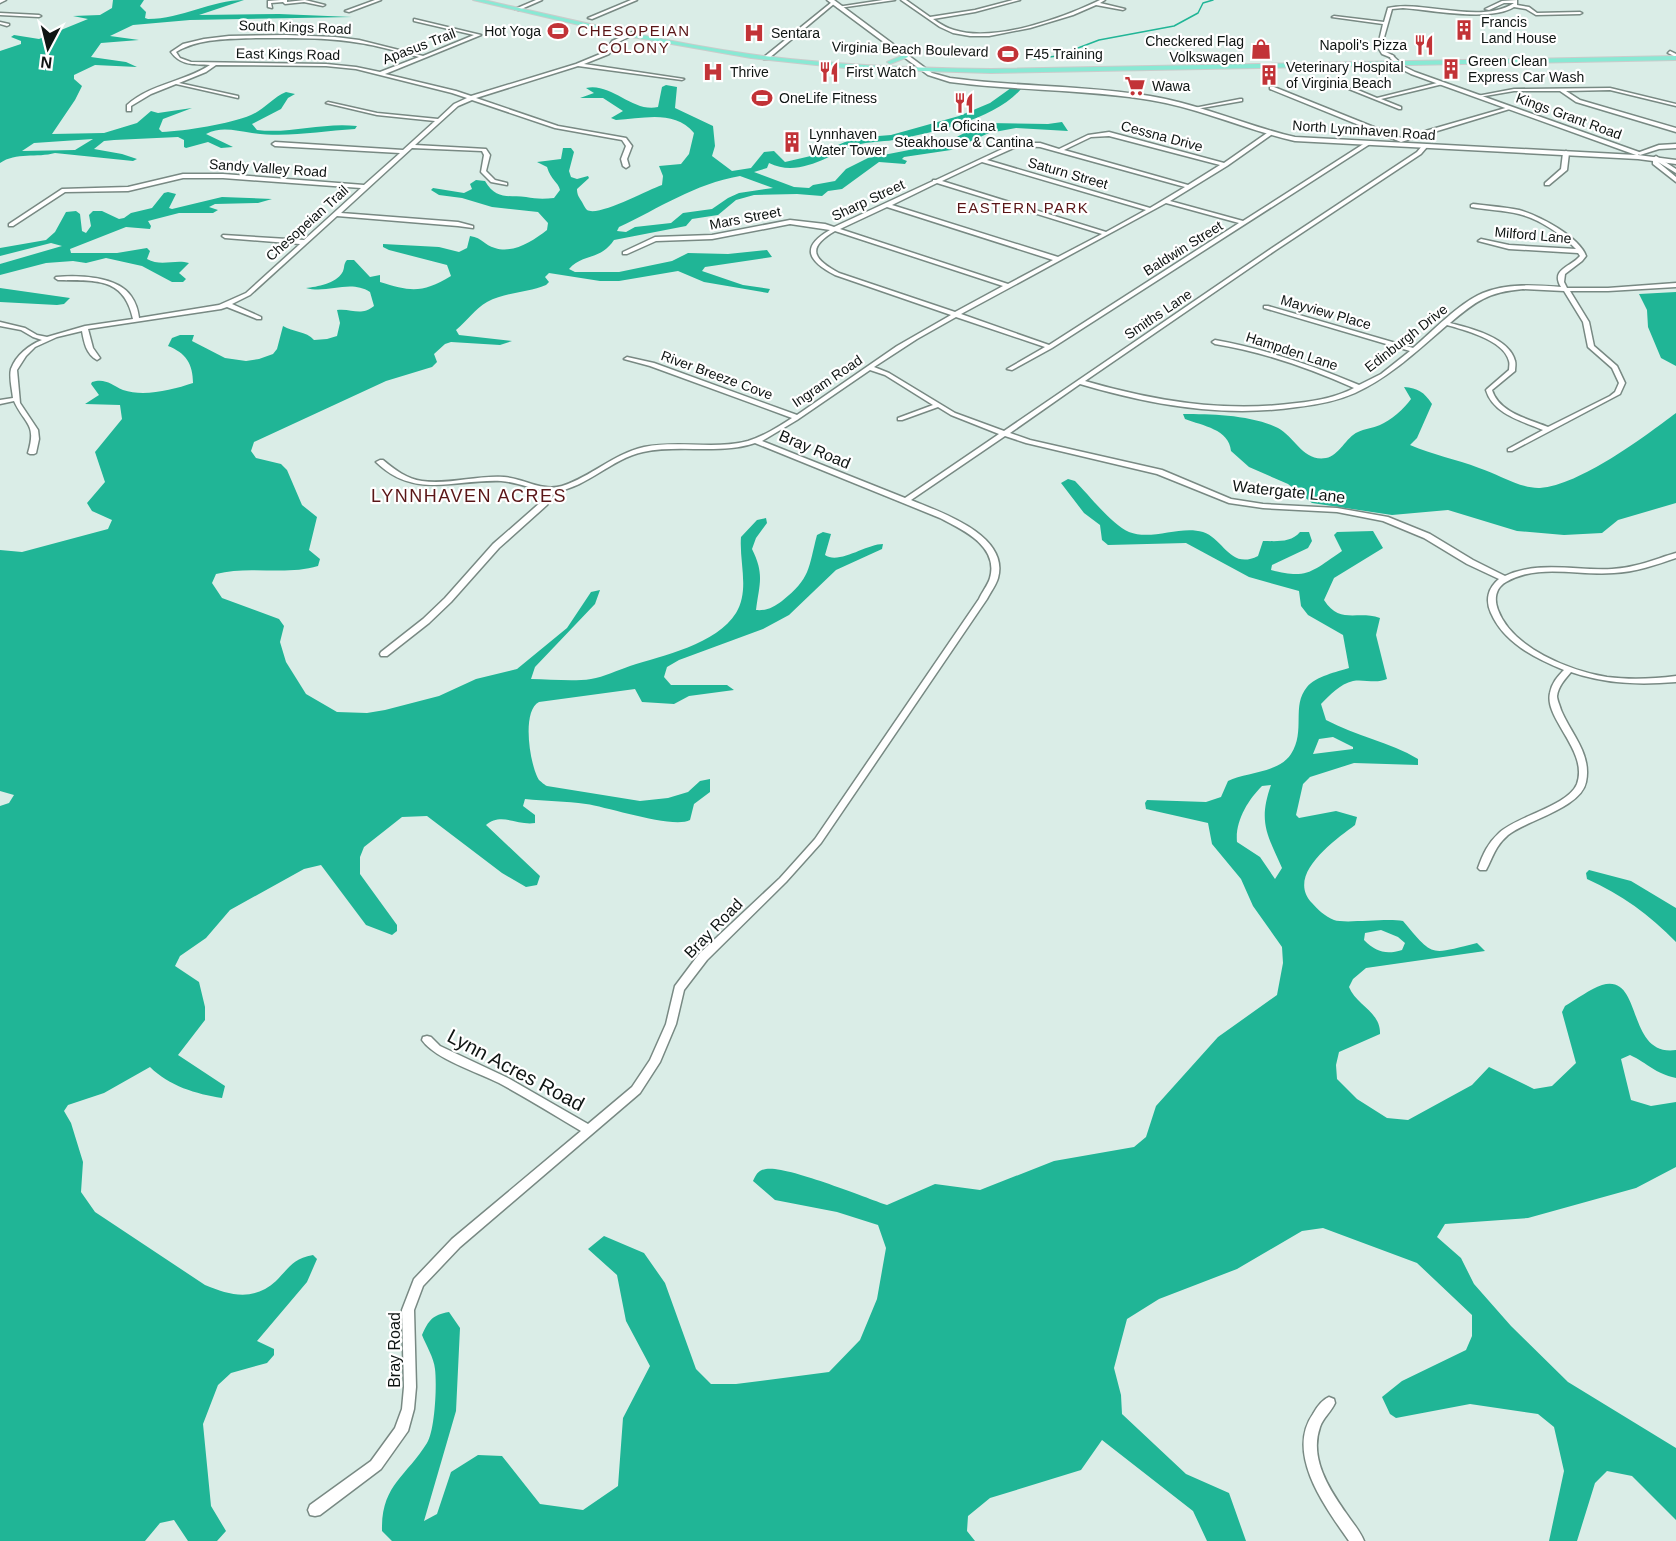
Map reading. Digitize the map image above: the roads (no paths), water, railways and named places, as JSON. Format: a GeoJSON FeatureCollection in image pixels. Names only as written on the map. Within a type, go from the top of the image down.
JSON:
{"type":"FeatureCollection","features":[{"type":"Feature","properties":{"kind":"main road","name":"Virginia Beach Boulevard"},"geometry":{"type":"LineString","coordinates":[[476,0],[700,48],[836,65],[925,70],[1674,54]]}},
{"type":"Feature","properties":{"kind":"main road","name":"Virginia Beach Boulevard"},"geometry":{"type":"LineString","coordinates":[[508,0],[642,29],[773,52],[916,64],[1093,66]]}},
{"type":"Feature","properties":{"kind":"main road","name":"Virginia Beach Boulevard"},"geometry":{"type":"LineString","coordinates":[[1395,60],[1426,63],[1674,54]]}},
{"type":"Feature","properties":{"kind":"main road"},"geometry":{"type":"LineString","coordinates":[[890,62],[906,56]]}},
{"type":"Feature","properties":{"kind":"main road"},"geometry":{"type":"LineString","coordinates":[[1413,73],[1414,66],[1426,63]]}},
{"type":"Feature","properties":{"kind":"street"},"geometry":{"type":"LineString","coordinates":[[0,2],[4,0]]}},
{"type":"Feature","properties":{"kind":"street"},"geometry":{"type":"LineString","coordinates":[[270,7],[269,2],[285,0],[285,3],[303,1],[323,5]]}},
{"type":"Feature","properties":{"kind":"street"},"geometry":{"type":"LineString","coordinates":[[347,11],[380,0]]}},
{"type":"Feature","properties":{"kind":"street"},"geometry":{"type":"LineString","coordinates":[[517,9],[540,0]]}},
{"type":"Feature","properties":{"kind":"street"},"geometry":{"type":"LineString","coordinates":[[590,18],[635,0]]}},
{"type":"Feature","properties":{"kind":"street"},"geometry":{"type":"LineString","coordinates":[[766,58],[834,3],[893,0]]}},
{"type":"Feature","properties":{"kind":"street"},"geometry":{"type":"LineString","coordinates":[[903,0],[943,26],[960,34],[987,34],[1042,23],[1104,0]]}},
{"type":"Feature","properties":{"kind":"street"},"geometry":{"type":"LineString","coordinates":[[931,18],[975,11],[1018,0]]}},
{"type":"Feature","properties":{"kind":"street"},"geometry":{"type":"LineString","coordinates":[[1487,10],[1503,2],[1516,3],[1536,14],[1580,12]]}},
{"type":"Feature","properties":{"kind":"street","name":"North Lynnhaven Road"},"geometry":{"type":"LineString","coordinates":[[834,3],[916,64],[945,81],[1090,91],[1157,100],[1196,108],[1269,134],[1308,140],[1367,144],[1401,143],[1424,147],[1656,158],[1676,162]]}},
{"type":"Feature","properties":{"kind":"street","name":"Kings Grant Road"},"geometry":{"type":"LineString","coordinates":[[1516,3],[1502,11],[1488,12],[1389,8],[1381,41],[1378,44],[1380,48],[1413,73],[1656,158],[1676,171]]}},
{"type":"Feature","properties":{"kind":"street"},"geometry":{"type":"LineString","coordinates":[[1097,4],[1123,9]]}},
{"type":"Feature","properties":{"kind":"street"},"geometry":{"type":"LineString","coordinates":[[0,14],[39,16]]}},
{"type":"Feature","properties":{"kind":"street"},"geometry":{"type":"LineString","coordinates":[[1334,17],[1384,23]]}},
{"type":"Feature","properties":{"kind":"street","name":"Apasus Trail"},"geometry":{"type":"LineString","coordinates":[[380,74],[479,35],[416,20]]}},
{"type":"Feature","properties":{"kind":"street"},"geometry":{"type":"LineString","coordinates":[[0,23],[7,25]]}},
{"type":"Feature","properties":{"kind":"street","name":"Chesopeian Trail"},"geometry":{"type":"LineString","coordinates":[[18,402],[14,370],[18,362],[33,346],[46,339],[86,328],[228,305],[248,294],[456,105],[471,98],[578,65],[607,53],[612,43],[642,29]]}},
{"type":"Feature","properties":{"kind":"street","name":"South Kings Road"},"geometry":{"type":"LineString","coordinates":[[175,57],[173,52],[176,48],[196,41],[230,37],[306,37],[360,41],[423,57]]}},
{"type":"Feature","properties":{"kind":"street","name":"East Kings Road"},"geometry":{"type":"LineString","coordinates":[[175,57],[191,63],[326,65],[380,74],[471,98],[539,119],[557,127],[624,138],[629,146],[624,159],[626,166]]}},
{"type":"Feature","properties":{"kind":"street"},"geometry":{"type":"LineString","coordinates":[[129,110],[129,105],[139,98],[178,84],[214,64]]}},
{"type":"Feature","properties":{"kind":"street"},"geometry":{"type":"LineString","coordinates":[[578,65],[682,79]]}},
{"type":"Feature","properties":{"kind":"street"},"geometry":{"type":"LineString","coordinates":[[1377,99],[1441,83]]}},
{"type":"Feature","properties":{"kind":"street"},"geometry":{"type":"LineString","coordinates":[[178,84],[236,97]]}},
{"type":"Feature","properties":{"kind":"street"},"geometry":{"type":"LineString","coordinates":[[1272,88],[1401,143],[1511,108]]}},
{"type":"Feature","properties":{"kind":"street"},"geometry":{"type":"LineString","coordinates":[[1352,89],[1400,108]]}},
{"type":"Feature","properties":{"kind":"street"},"geometry":{"type":"LineString","coordinates":[[1560,89],[1578,101],[1676,130]]}},
{"type":"Feature","properties":{"kind":"street"},"geometry":{"type":"LineString","coordinates":[[1479,96],[1502,91],[1617,90],[1676,105]]}},
{"type":"Feature","properties":{"kind":"street"},"geometry":{"type":"LineString","coordinates":[[1196,108],[1240,100]]}},
{"type":"Feature","properties":{"kind":"street"},"geometry":{"type":"LineString","coordinates":[[328,103],[377,114],[437,120]]}},
{"type":"Feature","properties":{"kind":"street","name":"Cessna Drive"},"geometry":{"type":"LineString","coordinates":[[1060,150],[1090,136],[1109,134],[1225,165]]}},
{"type":"Feature","properties":{"kind":"street","name":"Ingram Road"},"geometry":{"type":"LineString","coordinates":[[384,654],[441,607],[496,546],[544,503],[552,490],[569,485],[630,452],[653,448],[757,441],[955,315],[1189,187],[1269,134]]}},
{"type":"Feature","properties":{"kind":"street"},"geometry":{"type":"LineString","coordinates":[[275,144],[403,152]]}},
{"type":"Feature","properties":{"kind":"street","name":"Sharp Street"},"geometry":{"type":"LineString","coordinates":[[1050,347],[848,279],[818,264],[812,256],[814,245],[820,238],[835,229],[981,160],[1021,144],[1036,144],[1060,150],[1189,187]]}},
{"type":"Feature","properties":{"kind":"street","name":"Baldwin Street"},"geometry":{"type":"LineString","coordinates":[[1010,369],[1050,347],[1367,144]]}},
{"type":"Feature","properties":{"kind":"street"},"geometry":{"type":"LineString","coordinates":[[410,146],[484,150],[487,155],[483,171],[493,181],[505,184]]}},
{"type":"Feature","properties":{"kind":"street"},"geometry":{"type":"LineString","coordinates":[[1640,153],[1659,147],[1676,146]]}},
{"type":"Feature","properties":{"kind":"street","name":"Smiths Lane"},"geometry":{"type":"LineString","coordinates":[[905,501],[1419,153],[1424,147]]}},
{"type":"Feature","properties":{"kind":"street"},"geometry":{"type":"LineString","coordinates":[[1548,184],[1564,170],[1567,160],[1566,153]]}},
{"type":"Feature","properties":{"kind":"street"},"geometry":{"type":"LineString","coordinates":[[1656,158],[1655,163],[1676,180]]}},
{"type":"Feature","properties":{"kind":"street","name":"Saturn Street"},"geometry":{"type":"LineString","coordinates":[[981,160],[1149,209]]}},
{"type":"Feature","properties":{"kind":"street","name":"Sandy Valley Road"},"geometry":{"type":"LineString","coordinates":[[11,225],[63,188],[120,190],[169,179],[223,176],[364,187]]}},
{"type":"Feature","properties":{"kind":"street"},"geometry":{"type":"LineString","coordinates":[[935,182],[1105,233]]}},
{"type":"Feature","properties":{"kind":"street"},"geometry":{"type":"LineString","coordinates":[[1164,201],[1245,223]]}},
{"type":"Feature","properties":{"kind":"street"},"geometry":{"type":"LineString","coordinates":[[886,205],[1057,259]]}},
{"type":"Feature","properties":{"kind":"street"},"geometry":{"type":"LineString","coordinates":[[1473,206],[1512,211],[1531,217],[1566,237],[1582,251],[1584,256],[1578,264],[1560,274],[1561,282],[1586,322],[1591,347],[1614,367],[1622,383],[1618,393],[1612,397],[1510,450]]}},
{"type":"Feature","properties":{"kind":"street"},"geometry":{"type":"LineString","coordinates":[[335,214],[471,227]]}},
{"type":"Feature","properties":{"kind":"street","name":"Mars Street"},"geometry":{"type":"LineString","coordinates":[[625,253],[655,238],[712,237],[782,222],[808,222],[1008,286]]}},
{"type":"Feature","properties":{"kind":"street"},"geometry":{"type":"LineString","coordinates":[[225,236],[303,242]]}},
{"type":"Feature","properties":{"kind":"street","name":"Milford Lane"},"geometry":{"type":"LineString","coordinates":[[1481,242],[1509,247],[1582,251]]}},
{"type":"Feature","properties":{"kind":"street"},"geometry":{"type":"LineString","coordinates":[[58,278],[106,283],[127,291],[134,301],[137,321]]}},
{"type":"Feature","properties":{"kind":"street","name":"Edinburgh Drive"},"geometry":{"type":"LineString","coordinates":[[1080,382],[1147,401],[1224,409],[1299,404],[1333,397],[1360,388],[1385,374],[1475,299],[1493,291],[1523,288],[1565,289],[1676,285]]}},
{"type":"Feature","properties":{"kind":"street"},"geometry":{"type":"LineString","coordinates":[[228,305],[259,318]]}},
{"type":"Feature","properties":{"kind":"street","name":"Mayview Place"},"geometry":{"type":"LineString","coordinates":[[1266,307],[1414,350]]}},
{"type":"Feature","properties":{"kind":"street"},"geometry":{"type":"LineString","coordinates":[[1445,323],[1476,332],[1506,350],[1512,360],[1512,371],[1489,390],[1490,399],[1501,408],[1549,430]]}},
{"type":"Feature","properties":{"kind":"street"},"geometry":{"type":"LineString","coordinates":[[0,324],[23,328],[35,336],[46,339]]}},
{"type":"Feature","properties":{"kind":"street"},"geometry":{"type":"LineString","coordinates":[[86,328],[88,346],[91,354],[97,358]]}},
{"type":"Feature","properties":{"kind":"street","name":"Hampden Lane"},"geometry":{"type":"LineString","coordinates":[[1215,342],[1264,353],[1320,371],[1360,388]]}},
{"type":"Feature","properties":{"kind":"street","name":"River Breeze Cove"},"geometry":{"type":"LineString","coordinates":[[627,359],[652,364],[797,417]]}},
{"type":"Feature","properties":{"kind":"street","name":"Watergate Lane"},"geometry":{"type":"LineString","coordinates":[[870,368],[887,374],[953,414],[1006,434],[1048,447],[1159,472],[1229,501],[1263,506],[1336,510],[1385,519],[1427,536],[1470,562],[1505,579]]}},
{"type":"Feature","properties":{"kind":"street"},"geometry":{"type":"LineString","coordinates":[[0,402],[18,402],[35,430],[36,439],[32,453]]}},
{"type":"Feature","properties":{"kind":"street"},"geometry":{"type":"LineString","coordinates":[[900,419],[938,405]]}},
{"type":"Feature","properties":{"kind":"street","name":"Bray Road"},"geometry":{"type":"LineString","coordinates":[[315,1510],[376,1465],[402,1431],[408,1409],[410,1387],[408,1310],[418,1282],[456,1243],[628,1098],[645,1078],[655,1062],[670,1024],[680,989],[703,957],[796,866],[838,815],[983,599],[994,578],[995,561],[982,540],[942,516],[757,441]]}},
{"type":"Feature","properties":{"kind":"street"},"geometry":{"type":"LineString","coordinates":[[380,462],[408,481],[420,484],[438,485],[504,479],[552,490]]}},
{"type":"Feature","properties":{"kind":"street"},"geometry":{"type":"LineString","coordinates":[[1676,555],[1627,570],[1596,572],[1546,570],[1519,574],[1498,584],[1492,594],[1494,613],[1500,623],[1526,648],[1569,669],[1613,680],[1655,682],[1676,680]]}},
{"type":"Feature","properties":{"kind":"street"},"geometry":{"type":"LineString","coordinates":[[1483,868],[1485,857],[1496,838],[1518,824],[1565,803],[1581,784],[1583,767],[1552,696],[1557,683],[1569,669]]}},
{"type":"Feature","properties":{"kind":"street","name":"Lynn Acres Road"},"geometry":{"type":"LineString","coordinates":[[427,1040],[436,1049],[504,1081],[589,1130]]}},
{"type":"Feature","properties":{"kind":"street"},"geometry":{"type":"LineString","coordinates":[[1329,1403],[1316,1422],[1311,1436],[1311,1455],[1325,1492],[1357,1541]]}},
{"type":"Feature","properties":{"kind":"waterway"},"geometry":{"type":"LineString","coordinates":[[1034,59],[1057,56],[1099,40],[1174,26],[1198,13],[1203,3],[1213,0]]}},
{"type":"Feature","properties":{"kind":"place","name":"Francis Land House"},"geometry":{"type":"Point","coordinates":[1464,30]}},
{"type":"Feature","properties":{"kind":"place","name":"Hot Yoga"},"geometry":{"type":"Point","coordinates":[558,31]}},
{"type":"Feature","properties":{"kind":"place","name":"Sentara"},"geometry":{"type":"Point","coordinates":[754,33]}},
{"type":"Feature","properties":{"kind":"place","name":"Napoli's Pizza"},"geometry":{"type":"Point","coordinates":[1424,45]}},
{"type":"Feature","properties":{"kind":"place","name":"Checkered Flag Volkswagen"},"geometry":{"type":"Point","coordinates":[1261,49]}},
{"type":"Feature","properties":{"kind":"place","name":"F45 Training"},"geometry":{"type":"Point","coordinates":[1008,54]}},
{"type":"Feature","properties":{"kind":"place","name":"Green Clean Express Car Wash"},"geometry":{"type":"Point","coordinates":[1451,69]}},
{"type":"Feature","properties":{"kind":"place","name":"Thrive"},"geometry":{"type":"Point","coordinates":[713,72]}},
{"type":"Feature","properties":{"kind":"place","name":"First Watch"},"geometry":{"type":"Point","coordinates":[829,72]}},
{"type":"Feature","properties":{"kind":"place","name":"Veterinary Hospital of Virginia Beach"},"geometry":{"type":"Point","coordinates":[1269,75]}},
{"type":"Feature","properties":{"kind":"place","name":"Wawa"},"geometry":{"type":"Point","coordinates":[1135,86]}},
{"type":"Feature","properties":{"kind":"place","name":"OneLife Fitness"},"geometry":{"type":"Point","coordinates":[762,98]}},
{"type":"Feature","properties":{"kind":"place","name":"La Oficina Steakhouse & Cantina"},"geometry":{"type":"Point","coordinates":[964,103]}},
{"type":"Feature","properties":{"kind":"place","name":"Lynnhaven Water Tower"},"geometry":{"type":"Point","coordinates":[792,142]}},
{"type":"Feature","properties":{"kind":"district","name":"CHESOPEIAN COLONY"},"geometry":{"type":"Point","coordinates":[634,40]}},
{"type":"Feature","properties":{"kind":"district","name":"EASTERN PARK"},"geometry":{"type":"Point","coordinates":[1023,208]}},
{"type":"Feature","properties":{"kind":"district","name":"LYNNHAVEN ACRES"},"geometry":{"type":"Point","coordinates":[469,496]}}]}
